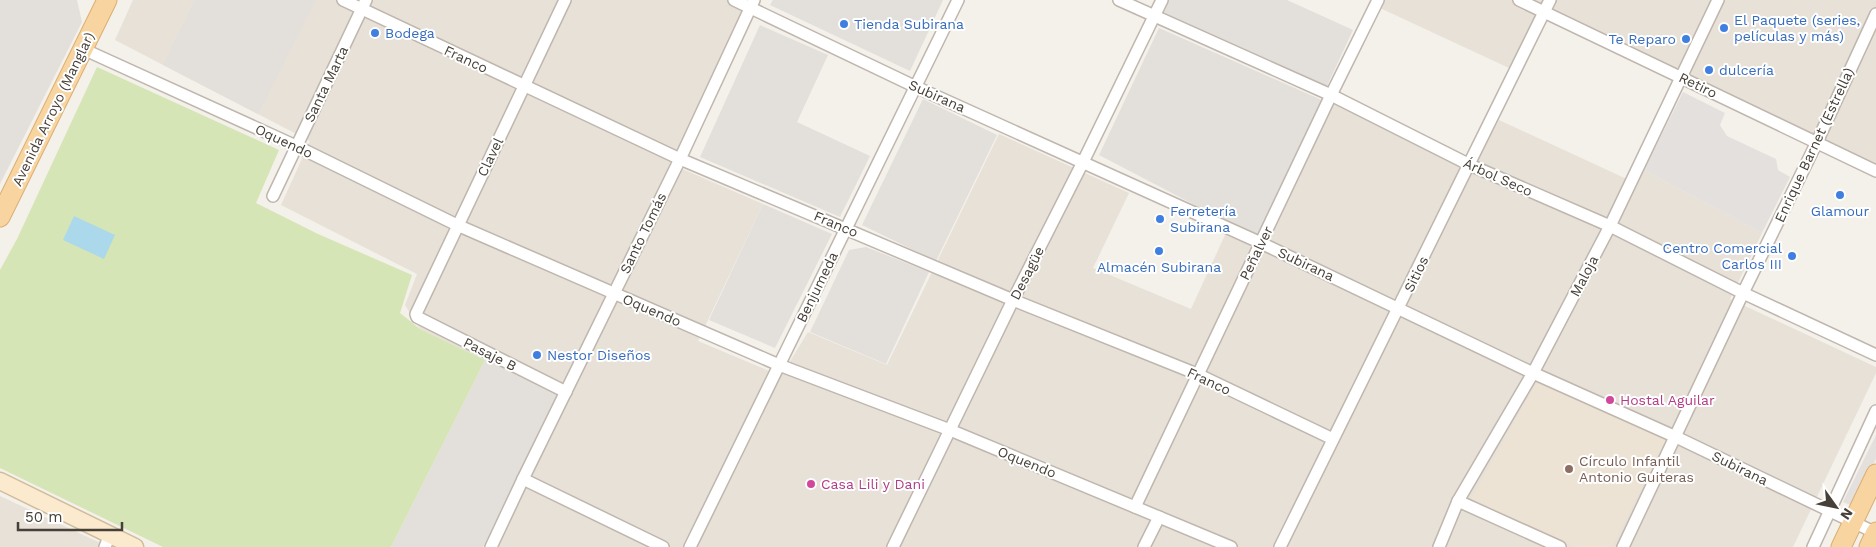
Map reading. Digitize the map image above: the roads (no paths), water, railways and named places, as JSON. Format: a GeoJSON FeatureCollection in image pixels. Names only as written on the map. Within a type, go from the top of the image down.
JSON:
{"type":"FeatureCollection","features":[{"type":"Feature","properties":{"kind":"main road","name":"Avenida Arroyo (Manglar)"},"geometry":{"type":"LineString","coordinates":[[0,217],[107,0]]}},
{"type":"Feature","properties":{"kind":"main road"},"geometry":{"type":"LineString","coordinates":[[1841,547],[1876,474]]}},
{"type":"Feature","properties":{"kind":"main road"},"geometry":{"type":"LineString","coordinates":[[1869,547],[1876,532]]}},
{"type":"Feature","properties":{"kind":"street","name":"Franco"},"geometry":{"type":"LineString","coordinates":[[343,0],[364,5],[524,86],[680,159],[1013,300],[1197,374],[1333,439]]}},
{"type":"Feature","properties":{"kind":"street","name":"Clavel"},"geometry":{"type":"LineString","coordinates":[[416,314],[565,0]]}},
{"type":"Feature","properties":{"kind":"street","name":"Subirana"},"geometry":{"type":"LineString","coordinates":[[734,0],[752,4],[916,87],[1261,243],[1533,373],[1676,437],[1876,532]]}},
{"type":"Feature","properties":{"kind":"street","name":"Benjumeda"},"geometry":{"type":"LineString","coordinates":[[690,547],[958,0]]}},
{"type":"Feature","properties":{"kind":"street","name":"Árbol Seco"},"geometry":{"type":"LineString","coordinates":[[1119,0],[1331,95],[1470,165],[1610,226],[1743,293],[1876,355]]}},
{"type":"Feature","properties":{"kind":"street","name":"Desagüe"},"geometry":{"type":"LineString","coordinates":[[893,547],[1162,0]]}},
{"type":"Feature","properties":{"kind":"street","name":"Peñalver"},"geometry":{"type":"LineString","coordinates":[[1135,507],[1197,374],[1378,0]]}},
{"type":"Feature","properties":{"kind":"street","name":"Retiro"},"geometry":{"type":"LineString","coordinates":[[1519,0],[1876,171]]}},
{"type":"Feature","properties":{"kind":"street","name":"Sitios"},"geometry":{"type":"LineString","coordinates":[[1280,547],[1550,0]]}},
{"type":"Feature","properties":{"kind":"street","name":"Maloja"},"geometry":{"type":"LineString","coordinates":[[1439,547],[1458,500],[1533,373],[1610,226],[1718,0]]}},
{"type":"Feature","properties":{"kind":"street","name":"Santo Tomás"},"geometry":{"type":"LineString","coordinates":[[491,547],[680,159],[752,4]]}},
{"type":"Feature","properties":{"kind":"street","name":"Santa Marta"},"geometry":{"type":"LineString","coordinates":[[273,196],[364,5]]}},
{"type":"Feature","properties":{"kind":"street","name":"Enrique Barnet (Estrella)"},"geometry":{"type":"LineString","coordinates":[[1623,547],[1743,293],[1817,142],[1876,14]]}},
{"type":"Feature","properties":{"kind":"street","name":"Oquendo"},"geometry":{"type":"LineString","coordinates":[[83,49],[296,146],[457,225],[614,294],[779,365],[950,430],[1231,547]]}},
{"type":"Feature","properties":{"kind":"street","name":"Pasaje B"},"geometry":{"type":"LineString","coordinates":[[416,314],[417,317],[566,392]]}},
{"type":"Feature","properties":{"kind":"street"},"geometry":{"type":"LineString","coordinates":[[1813,547],[1876,411]]}},
{"type":"Feature","properties":{"kind":"street"},"geometry":{"type":"LineString","coordinates":[[523,479],[664,547]]}},
{"type":"Feature","properties":{"kind":"street"},"geometry":{"type":"LineString","coordinates":[[0,481],[107,541],[135,547]]}},
{"type":"Feature","properties":{"kind":"street"},"geometry":{"type":"LineString","coordinates":[[1458,500],[1560,547]]}},
{"type":"Feature","properties":{"kind":"street"},"geometry":{"type":"LineString","coordinates":[[1144,547],[1159,517]]}},
{"type":"Feature","properties":{"kind":"water"},"geometry":{"type":"Polygon","coordinates":[[[74,216],[115,235],[104,259],[63,240],[74,216]]]}},
{"type":"Feature","properties":{"kind":"place","name":"Tienda Subirana"},"geometry":{"type":"Point","coordinates":[844,24]}},
{"type":"Feature","properties":{"kind":"place","name":"El Paquete (series, películas y más)"},"geometry":{"type":"Point","coordinates":[1724,28]}},
{"type":"Feature","properties":{"kind":"place","name":"Bodega"},"geometry":{"type":"Point","coordinates":[375,33]}},
{"type":"Feature","properties":{"kind":"place","name":"Te Reparo"},"geometry":{"type":"Point","coordinates":[1686,39]}},
{"type":"Feature","properties":{"kind":"place","name":"dulcería"},"geometry":{"type":"Point","coordinates":[1709,70]}},
{"type":"Feature","properties":{"kind":"place","name":"Glamour"},"geometry":{"type":"Point","coordinates":[1840,195]}},
{"type":"Feature","properties":{"kind":"place","name":"Ferretería Subirana"},"geometry":{"type":"Point","coordinates":[1160,219]}},
{"type":"Feature","properties":{"kind":"place","name":"Almacén Subirana"},"geometry":{"type":"Point","coordinates":[1159,251]}},
{"type":"Feature","properties":{"kind":"place","name":"Centro Comercial Carlos III"},"geometry":{"type":"Point","coordinates":[1792,256]}},
{"type":"Feature","properties":{"kind":"place","name":"Nestor Diseños"},"geometry":{"type":"Point","coordinates":[537,355]}},
{"type":"Feature","properties":{"kind":"place","name":"Hostal Aguilar"},"geometry":{"type":"Point","coordinates":[1610,400]}},
{"type":"Feature","properties":{"kind":"place","name":"Círculo Infantil Antonio Guiteras"},"geometry":{"type":"Point","coordinates":[1569,469]}},
{"type":"Feature","properties":{"kind":"place","name":"Casa Lili y Dani"},"geometry":{"type":"Point","coordinates":[811,484]}}]}
